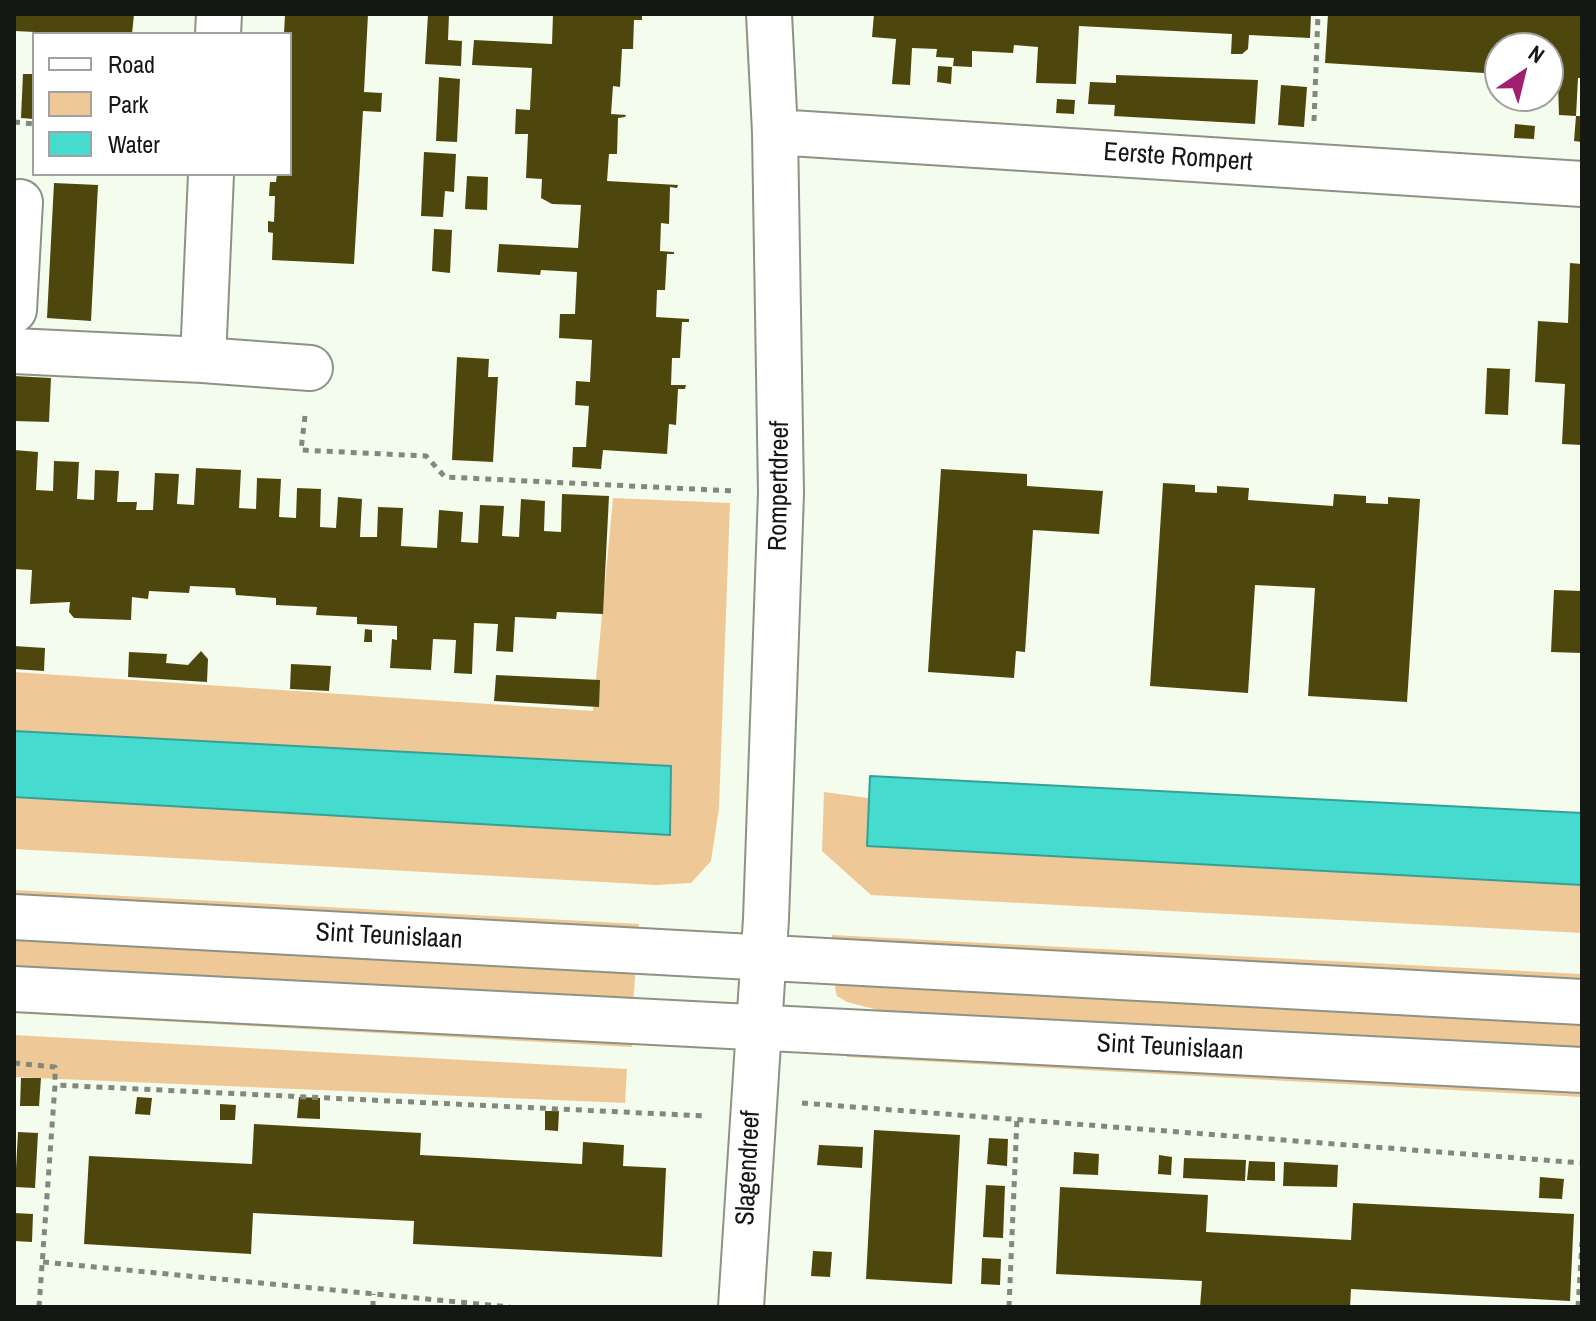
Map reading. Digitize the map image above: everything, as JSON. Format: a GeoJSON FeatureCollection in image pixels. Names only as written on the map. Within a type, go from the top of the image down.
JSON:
{"type":"FeatureCollection","features":[{"type":"Feature","properties":{"kind":"street","name":"Rompertdreef"},"geometry":{"type":"LineString","coordinates":[[764,958],[781,493],[775,132],[769,14]]}},
{"type":"Feature","properties":{"kind":"street","name":"Eerste Rompert"},"geometry":{"type":"LineString","coordinates":[[775,132],[1582,184]]}},
{"type":"Feature","properties":{"kind":"street"},"geometry":{"type":"LineString","coordinates":[[203,360],[211,176]]}},
{"type":"Feature","properties":{"kind":"street"},"geometry":{"type":"LineString","coordinates":[[14,310],[20,202]]}},
{"type":"Feature","properties":{"kind":"street"},"geometry":{"type":"LineString","coordinates":[[14,351],[310,368]]}},
{"type":"Feature","properties":{"kind":"street","name":"Sint Teunislaan"},"geometry":{"type":"LineString","coordinates":[[14,917],[1582,1002]]}},
{"type":"Feature","properties":{"kind":"street"},"geometry":{"type":"LineString","coordinates":[[758,1029],[764,958]]}},
{"type":"Feature","properties":{"kind":"street","name":"Sint Teunislaan"},"geometry":{"type":"LineString","coordinates":[[14,989],[1582,1070]]}},
{"type":"Feature","properties":{"kind":"street","name":"Slagendreef"},"geometry":{"type":"LineString","coordinates":[[741,1307],[758,1029]]}},
{"type":"Feature","properties":{"kind":"path"},"geometry":{"type":"LineString","coordinates":[[1312,167],[1318,14]]}},
{"type":"Feature","properties":{"kind":"path"},"geometry":{"type":"LineString","coordinates":[[310,368],[301,450],[426,456],[445,477],[781,493]]}},
{"type":"Feature","properties":{"kind":"path"},"geometry":{"type":"LineString","coordinates":[[14,1063],[55,1067],[39,1307]]}},
{"type":"Feature","properties":{"kind":"path"},"geometry":{"type":"LineString","coordinates":[[55,1085],[1017,1118],[1582,1163]]}},
{"type":"Feature","properties":{"kind":"path"},"geometry":{"type":"LineString","coordinates":[[1009,1307],[1017,1118]]}},
{"type":"Feature","properties":{"kind":"path"},"geometry":{"type":"LineString","coordinates":[[1578,1307],[1582,1242]]}},
{"type":"Feature","properties":{"kind":"path"},"geometry":{"type":"LineString","coordinates":[[43,1262],[448,1304],[510,1307]]}},
{"type":"Feature","properties":{"kind":"path"},"geometry":{"type":"LineString","coordinates":[[373,1294],[373,1307]]}},
{"type":"Feature","properties":{"kind":"green space"},"geometry":{"type":"Polygon","coordinates":[[[613,498],[730,503],[719,808],[711,861],[691,883],[656,885],[14,849],[14,797],[670,835],[670,766],[14,731],[14,672],[593,711],[613,498]]]}},
{"type":"Feature","properties":{"kind":"green space"},"geometry":{"type":"Polygon","coordinates":[[[824,792],[868,798],[868,846],[1582,885],[1582,933],[871,895],[822,851],[824,792]]]}},
{"type":"Feature","properties":{"kind":"green space"},"geometry":{"type":"Polygon","coordinates":[[[14,890],[639,924],[638,932],[14,903],[14,890]]]}},
{"type":"Feature","properties":{"kind":"green space"},"geometry":{"type":"Polygon","coordinates":[[[14,931],[636,964],[633,1005],[14,972],[14,931]]]}},
{"type":"Feature","properties":{"kind":"green space"},"geometry":{"type":"Polygon","coordinates":[[[832,935],[1582,974],[1582,987],[841,944],[832,939],[832,935]]]}},
{"type":"Feature","properties":{"kind":"green space"},"geometry":{"type":"Polygon","coordinates":[[[838,979],[1582,1015],[1582,1055],[905,1017],[847,1002],[837,996],[835,988],[838,979]]]}},
{"type":"Feature","properties":{"kind":"green space"},"geometry":{"type":"Polygon","coordinates":[[[14,1004],[632,1038],[632,1047],[14,1013],[14,1004]]]}},
{"type":"Feature","properties":{"kind":"green space"},"geometry":{"type":"Polygon","coordinates":[[[14,1035],[627,1069],[625,1103],[14,1077],[14,1035]]]}},
{"type":"Feature","properties":{"kind":"green space"},"geometry":{"type":"Polygon","coordinates":[[[848,1044],[1582,1084],[1582,1097],[847,1057],[848,1044]]]}},
{"type":"Feature","properties":{"kind":"water"},"geometry":{"type":"Polygon","coordinates":[[[14,731],[671,766],[670,835],[14,797],[14,731]]]}},
{"type":"Feature","properties":{"kind":"water"},"geometry":{"type":"Polygon","coordinates":[[[870,776],[1582,813],[1582,885],[867,846],[870,776]]]}},
{"type":"Feature","properties":{"kind":"building"},"geometry":{"type":"Polygon","coordinates":[[[14,14],[134,14],[132,32],[14,31],[14,14]]]}},
{"type":"Feature","properties":{"kind":"building"},"geometry":{"type":"Polygon","coordinates":[[[285,14],[368,14],[364,92],[382,93],[381,112],[363,111],[354,264],[272,260],[273,233],[268,232],[268,221],[274,222],[275,196],[269,196],[270,182],[276,182],[277,176],[292,176],[292,32],[284,32],[285,14]]]}},
{"type":"Feature","properties":{"kind":"building"},"geometry":{"type":"Polygon","coordinates":[[[428,14],[449,14],[448,40],[462,41],[461,66],[425,64],[428,14]]]}},
{"type":"Feature","properties":{"kind":"building"},"geometry":{"type":"Polygon","coordinates":[[[553,14],[642,14],[642,20],[634,20],[633,49],[622,49],[620,87],[613,86],[611,114],[626,115],[618,118],[617,154],[609,154],[607,181],[678,185],[677,188],[670,187],[669,224],[661,223],[660,251],[674,254],[667,254],[665,290],[657,290],[656,317],[689,319],[689,322],[682,322],[680,358],[672,358],[671,385],[686,385],[685,389],[678,389],[676,425],[669,424],[667,454],[603,450],[601,469],[572,467],[573,447],[586,447],[589,406],[575,405],[576,381],[590,382],[592,340],[559,338],[560,314],[575,314],[577,272],[541,270],[540,275],[497,272],[499,244],[578,248],[581,205],[552,204],[541,198],[542,179],[526,178],[528,134],[515,134],[516,109],[530,110],[532,68],[472,65],[474,40],[552,44],[553,14]]]}},
{"type":"Feature","properties":{"kind":"building"},"geometry":{"type":"Polygon","coordinates":[[[874,14],[1311,14],[1310,38],[1249,35],[1248,49],[1242,54],[1231,54],[1232,34],[1079,26],[1076,84],[1036,83],[1038,47],[1014,45],[1013,53],[972,51],[972,67],[953,66],[954,58],[936,57],[937,49],[912,48],[910,85],[892,84],[896,39],[872,37],[874,14]]]}},
{"type":"Feature","properties":{"kind":"building"},"geometry":{"type":"Polygon","coordinates":[[[1328,14],[1582,14],[1582,78],[1578,78],[1576,116],[1559,115],[1559,112],[1564,112],[1564,32],[1484,32],[1484,73],[1325,63],[1328,14]]]}},
{"type":"Feature","properties":{"kind":"building"},"geometry":{"type":"Polygon","coordinates":[[[938,66],[952,67],[951,84],[937,82],[938,66]]]}},
{"type":"Feature","properties":{"kind":"building"},"geometry":{"type":"Polygon","coordinates":[[[23,74],[32,74],[32,119],[21,118],[23,74]]]}},
{"type":"Feature","properties":{"kind":"building"},"geometry":{"type":"Polygon","coordinates":[[[1116,75],[1258,80],[1255,124],[1114,116],[1115,105],[1088,104],[1090,82],[1116,83],[1116,75]]]}},
{"type":"Feature","properties":{"kind":"building"},"geometry":{"type":"Polygon","coordinates":[[[439,77],[460,79],[457,142],[436,141],[439,77]]]}},
{"type":"Feature","properties":{"kind":"building"},"geometry":{"type":"Polygon","coordinates":[[[1281,85],[1307,87],[1304,127],[1278,125],[1281,85]]]}},
{"type":"Feature","properties":{"kind":"building"},"geometry":{"type":"Polygon","coordinates":[[[1057,99],[1075,100],[1074,114],[1056,113],[1057,99]]]}},
{"type":"Feature","properties":{"kind":"building"},"geometry":{"type":"Polygon","coordinates":[[[1576,116],[1582,116],[1582,142],[1574,141],[1576,116]]]}},
{"type":"Feature","properties":{"kind":"building"},"geometry":{"type":"Polygon","coordinates":[[[1515,124],[1535,126],[1534,139],[1514,138],[1515,124]]]}},
{"type":"Feature","properties":{"kind":"building"},"geometry":{"type":"Polygon","coordinates":[[[424,152],[456,154],[454,192],[445,191],[443,217],[421,216],[424,152]]]}},
{"type":"Feature","properties":{"kind":"building"},"geometry":{"type":"Polygon","coordinates":[[[467,176],[488,177],[487,210],[465,209],[467,176]]]}},
{"type":"Feature","properties":{"kind":"building"},"geometry":{"type":"Polygon","coordinates":[[[54,183],[98,185],[91,321],[47,318],[54,183]]]}},
{"type":"Feature","properties":{"kind":"building"},"geometry":{"type":"Polygon","coordinates":[[[434,229],[452,230],[450,273],[432,271],[434,229]]]}},
{"type":"Feature","properties":{"kind":"building"},"geometry":{"type":"Polygon","coordinates":[[[1570,263],[1582,264],[1582,445],[1562,444],[1565,384],[1535,382],[1538,321],[1568,323],[1570,263]]]}},
{"type":"Feature","properties":{"kind":"building"},"geometry":{"type":"Polygon","coordinates":[[[457,357],[489,359],[488,377],[498,377],[493,462],[452,460],[457,357]]]}},
{"type":"Feature","properties":{"kind":"building"},"geometry":{"type":"Polygon","coordinates":[[[1487,368],[1510,369],[1508,415],[1485,414],[1487,368]]]}},
{"type":"Feature","properties":{"kind":"building"},"geometry":{"type":"Polygon","coordinates":[[[14,376],[51,378],[49,422],[14,421],[14,376]]]}},
{"type":"Feature","properties":{"kind":"building"},"geometry":{"type":"Polygon","coordinates":[[[14,450],[38,452],[36,490],[53,491],[54,461],[79,462],[77,499],[94,500],[95,470],[119,471],[117,502],[137,502],[136,510],[153,510],[155,473],[179,474],[177,504],[194,505],[196,468],[241,470],[239,508],[256,509],[257,478],[281,479],[279,517],[296,518],[297,488],[321,489],[320,527],[336,528],[338,497],[362,499],[360,537],[377,537],[378,507],[403,508],[401,546],[437,548],[439,510],[463,512],[461,542],[478,543],[480,505],[504,506],[502,536],[519,537],[521,499],[545,501],[544,531],[561,532],[562,494],[609,496],[603,614],[557,612],[556,619],[515,617],[513,652],[496,651],[498,624],[474,623],[472,674],[454,673],[456,640],[433,639],[431,670],[390,668],[392,639],[397,640],[397,626],[357,624],[357,617],[316,615],[317,607],[276,605],[276,598],[236,595],[235,588],[190,586],[189,593],[149,591],[148,599],[132,597],[131,620],[74,618],[69,612],[70,602],[30,604],[32,570],[14,569],[14,450]]]}},
{"type":"Feature","properties":{"kind":"building"},"geometry":{"type":"Polygon","coordinates":[[[941,469],[1027,474],[1027,486],[1103,491],[1099,534],[1033,530],[1025,652],[1016,651],[1014,678],[928,672],[941,469]]]}},
{"type":"Feature","properties":{"kind":"building"},"geometry":{"type":"Polygon","coordinates":[[[1163,483],[1195,485],[1195,492],[1217,493],[1217,486],[1249,488],[1248,500],[1333,506],[1334,494],[1366,496],[1366,503],[1388,504],[1388,497],[1420,499],[1407,702],[1308,696],[1315,588],[1255,585],[1248,693],[1150,686],[1163,483]]]}},
{"type":"Feature","properties":{"kind":"building"},"geometry":{"type":"Polygon","coordinates":[[[1554,590],[1582,591],[1582,653],[1551,652],[1554,590]]]}},
{"type":"Feature","properties":{"kind":"building"},"geometry":{"type":"Polygon","coordinates":[[[365,629],[372,630],[372,642],[364,642],[365,629]]]}},
{"type":"Feature","properties":{"kind":"building"},"geometry":{"type":"Polygon","coordinates":[[[14,646],[45,648],[44,671],[14,669],[14,646]]]}},
{"type":"Feature","properties":{"kind":"building"},"geometry":{"type":"Polygon","coordinates":[[[201,651],[208,659],[207,682],[128,677],[129,652],[167,654],[166,663],[188,665],[201,651]]]}},
{"type":"Feature","properties":{"kind":"building"},"geometry":{"type":"Polygon","coordinates":[[[291,664],[331,666],[329,691],[290,689],[291,664]]]}},
{"type":"Feature","properties":{"kind":"building"},"geometry":{"type":"Polygon","coordinates":[[[496,675],[600,680],[599,707],[494,701],[496,675]]]}},
{"type":"Feature","properties":{"kind":"building"},"geometry":{"type":"Polygon","coordinates":[[[21,1078],[41,1078],[39,1106],[20,1106],[21,1078]]]}},
{"type":"Feature","properties":{"kind":"building"},"geometry":{"type":"Polygon","coordinates":[[[137,1097],[152,1098],[150,1115],[135,1114],[137,1097]]]}},
{"type":"Feature","properties":{"kind":"building"},"geometry":{"type":"Polygon","coordinates":[[[299,1097],[320,1098],[320,1119],[297,1118],[299,1097]]]}},
{"type":"Feature","properties":{"kind":"building"},"geometry":{"type":"Polygon","coordinates":[[[220,1104],[236,1105],[235,1120],[220,1120],[220,1104]]]}},
{"type":"Feature","properties":{"kind":"building"},"geometry":{"type":"Polygon","coordinates":[[[545,1111],[559,1111],[558,1131],[545,1130],[545,1111]]]}},
{"type":"Feature","properties":{"kind":"building"},"geometry":{"type":"Polygon","coordinates":[[[254,1124],[421,1133],[420,1155],[582,1164],[583,1142],[624,1145],[623,1166],[666,1168],[662,1257],[413,1244],[414,1221],[253,1213],[251,1254],[84,1244],[89,1156],[252,1164],[254,1124]]]}},
{"type":"Feature","properties":{"kind":"building"},"geometry":{"type":"Polygon","coordinates":[[[874,1130],[960,1135],[952,1284],[866,1279],[874,1130]]]}},
{"type":"Feature","properties":{"kind":"building"},"geometry":{"type":"Polygon","coordinates":[[[18,1132],[38,1133],[35,1188],[15,1187],[18,1132]]]}},
{"type":"Feature","properties":{"kind":"building"},"geometry":{"type":"Polygon","coordinates":[[[989,1138],[1008,1139],[1007,1166],[987,1164],[989,1138]]]}},
{"type":"Feature","properties":{"kind":"building"},"geometry":{"type":"Polygon","coordinates":[[[819,1145],[863,1147],[862,1168],[817,1165],[819,1145]]]}},
{"type":"Feature","properties":{"kind":"building"},"geometry":{"type":"Polygon","coordinates":[[[1074,1152],[1099,1154],[1098,1175],[1073,1174],[1074,1152]]]}},
{"type":"Feature","properties":{"kind":"building"},"geometry":{"type":"Polygon","coordinates":[[[1159,1155],[1172,1157],[1171,1175],[1158,1174],[1159,1155]]]}},
{"type":"Feature","properties":{"kind":"building"},"geometry":{"type":"Polygon","coordinates":[[[1184,1158],[1246,1160],[1245,1181],[1183,1178],[1184,1158]]]}},
{"type":"Feature","properties":{"kind":"building"},"geometry":{"type":"Polygon","coordinates":[[[1249,1161],[1275,1162],[1275,1181],[1247,1180],[1249,1161]]]}},
{"type":"Feature","properties":{"kind":"building"},"geometry":{"type":"Polygon","coordinates":[[[1284,1162],[1338,1165],[1337,1187],[1283,1186],[1284,1162]]]}},
{"type":"Feature","properties":{"kind":"building"},"geometry":{"type":"Polygon","coordinates":[[[1540,1177],[1564,1179],[1562,1199],[1539,1198],[1540,1177]]]}},
{"type":"Feature","properties":{"kind":"building"},"geometry":{"type":"Polygon","coordinates":[[[986,1185],[1005,1186],[1003,1238],[983,1237],[986,1185]]]}},
{"type":"Feature","properties":{"kind":"building"},"geometry":{"type":"Polygon","coordinates":[[[1060,1187],[1208,1195],[1206,1232],[1351,1240],[1353,1203],[1574,1214],[1570,1301],[1351,1289],[1350,1307],[1200,1307],[1202,1281],[1056,1274],[1060,1187]]]}},
{"type":"Feature","properties":{"kind":"building"},"geometry":{"type":"Polygon","coordinates":[[[14,1213],[33,1214],[32,1242],[14,1241],[14,1213]]]}},
{"type":"Feature","properties":{"kind":"building"},"geometry":{"type":"Polygon","coordinates":[[[813,1251],[832,1252],[830,1277],[811,1276],[813,1251]]]}},
{"type":"Feature","properties":{"kind":"building"},"geometry":{"type":"Polygon","coordinates":[[[982,1258],[1001,1259],[1000,1285],[981,1284],[982,1258]]]}}]}
